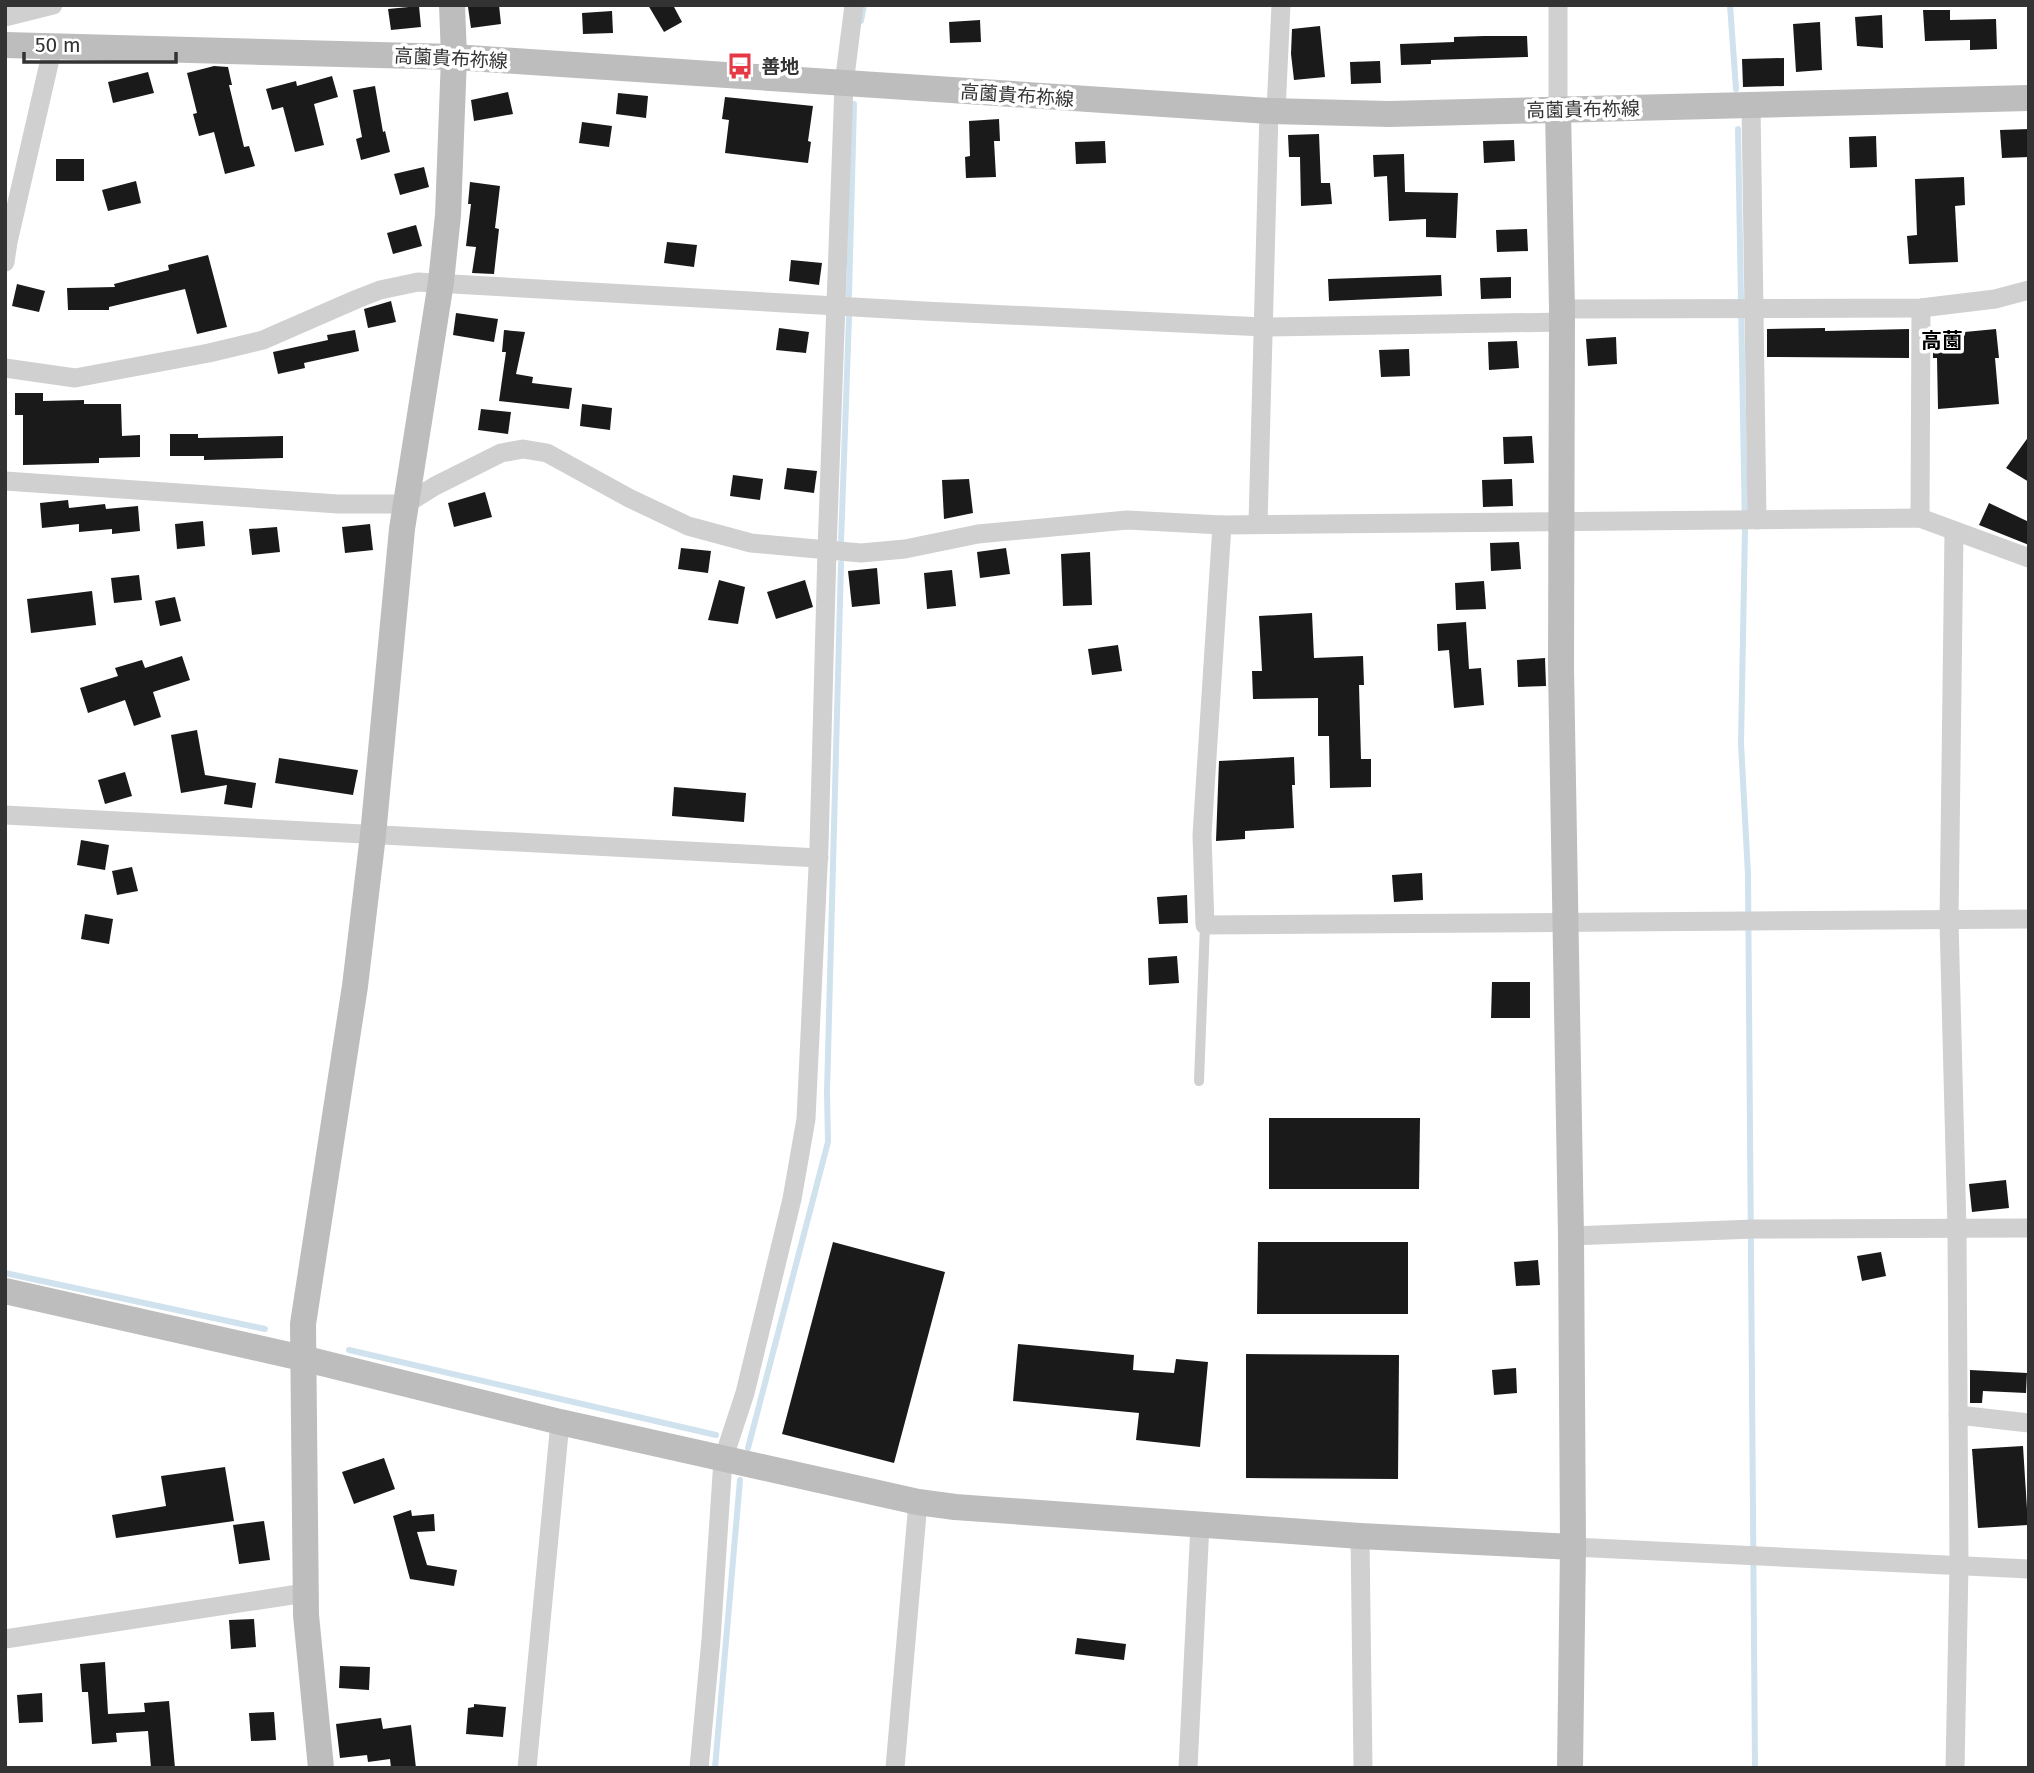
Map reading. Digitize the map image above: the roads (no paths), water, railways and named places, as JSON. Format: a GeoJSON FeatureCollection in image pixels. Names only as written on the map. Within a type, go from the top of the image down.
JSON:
{"type":"FeatureCollection","features":[{"type":"Feature","properties":{"kind":"street"},"geometry":{"type":"LineString","coordinates":[[5,17],[52,5]]}},
{"type":"Feature","properties":{"kind":"street"},"geometry":{"type":"LineString","coordinates":[[321,1768],[305,1593],[303,1324],[355,986],[373,835],[401,543],[441,282],[448,215],[454,57],[452,5]]}},
{"type":"Feature","properties":{"kind":"street"},"geometry":{"type":"LineString","coordinates":[[699,1768],[723,1460],[751,1367],[792,1199],[806,1119],[819,858],[835,305],[845,84],[854,5]]}},
{"type":"Feature","properties":{"kind":"street"},"geometry":{"type":"LineString","coordinates":[[1258,524],[1272,111],[1281,5]]}},
{"type":"Feature","properties":{"kind":"street"},"geometry":{"type":"LineString","coordinates":[[1558,5],[1562,316],[1561,668],[1573,1547],[1570,1768]]}},
{"type":"Feature","properties":{"kind":"street","name":"高薗貴布祢線"},"geometry":{"type":"LineString","coordinates":[[5,45],[454,57],[1272,111],[1390,114],[2029,98]]}},
{"type":"Feature","properties":{"kind":"street"},"geometry":{"type":"LineString","coordinates":[[5,262],[53,46]]}},
{"type":"Feature","properties":{"kind":"street"},"geometry":{"type":"LineString","coordinates":[[1750,520],[1748,308],[1751,105]]}},
{"type":"Feature","properties":{"kind":"street"},"geometry":{"type":"LineString","coordinates":[[5,368],[75,378],[209,353],[262,340],[380,290],[418,282],[924,312],[1264,327],[1748,308],[1921,308],[1995,299],[2029,290]]}},
{"type":"Feature","properties":{"kind":"street"},"geometry":{"type":"LineString","coordinates":[[1920,518],[1921,308]]}},
{"type":"Feature","properties":{"kind":"street"},"geometry":{"type":"LineString","coordinates":[[5,481],[338,504],[406,504],[492,457],[523,450],[547,453],[629,498],[688,526],[751,543],[861,553],[905,549],[978,534],[1126,520],[1222,526],[1920,518],[2029,558]]}},
{"type":"Feature","properties":{"kind":"street"},"geometry":{"type":"LineString","coordinates":[[1222,526],[1202,835],[1205,925],[2029,919]]}},
{"type":"Feature","properties":{"kind":"street"},"geometry":{"type":"LineString","coordinates":[[1954,532],[1949,921],[1957,1229],[1959,1566],[1955,1768]]}},
{"type":"Feature","properties":{"kind":"street"},"geometry":{"type":"LineString","coordinates":[[5,815],[819,858]]}},
{"type":"Feature","properties":{"kind":"street"},"geometry":{"type":"LineString","coordinates":[[1570,1236],[1749,1230],[2029,1228]]}},
{"type":"Feature","properties":{"kind":"street"},"geometry":{"type":"LineString","coordinates":[[5,1291],[302,1357],[560,1422],[918,1503],[1360,1536],[2029,1569]]}},
{"type":"Feature","properties":{"kind":"street"},"geometry":{"type":"LineString","coordinates":[[1958,1415],[2029,1423]]}},
{"type":"Feature","properties":{"kind":"street"},"geometry":{"type":"LineString","coordinates":[[527,1768],[560,1422]]}},
{"type":"Feature","properties":{"kind":"street"},"geometry":{"type":"LineString","coordinates":[[895,1768],[918,1503]]}},
{"type":"Feature","properties":{"kind":"street"},"geometry":{"type":"LineString","coordinates":[[1188,1768],[1200,1524]]}},
{"type":"Feature","properties":{"kind":"street"},"geometry":{"type":"LineString","coordinates":[[1360,1536],[1363,1768]]}},
{"type":"Feature","properties":{"kind":"street"},"geometry":{"type":"LineString","coordinates":[[5,1639],[305,1593]]}},
{"type":"Feature","properties":{"kind":"lane"},"geometry":{"type":"LineString","coordinates":[[1199,1081],[1205,925]]}},
{"type":"Feature","properties":{"kind":"waterway"},"geometry":{"type":"LineString","coordinates":[[861,21],[864,5]]}},
{"type":"Feature","properties":{"kind":"waterway"},"geometry":{"type":"LineString","coordinates":[[1730,5],[1736,89]]}},
{"type":"Feature","properties":{"kind":"waterway"},"geometry":{"type":"LineString","coordinates":[[849,295],[854,104]]}},
{"type":"Feature","properties":{"kind":"waterway"},"geometry":{"type":"LineString","coordinates":[[1738,129],[1745,529],[1741,743],[1748,874],[1755,1768]]}},
{"type":"Feature","properties":{"kind":"waterway"},"geometry":{"type":"LineString","coordinates":[[841,543],[849,317]]}},
{"type":"Feature","properties":{"kind":"waterway"},"geometry":{"type":"LineString","coordinates":[[748,1448],[828,1142],[827,1092],[841,563]]}},
{"type":"Feature","properties":{"kind":"waterway"},"geometry":{"type":"LineString","coordinates":[[5,1273],[265,1329]]}},
{"type":"Feature","properties":{"kind":"waterway"},"geometry":{"type":"LineString","coordinates":[[349,1350],[716,1435]]}},
{"type":"Feature","properties":{"kind":"waterway"},"geometry":{"type":"LineString","coordinates":[[715,1768],[740,1480]]}},
{"type":"Feature","properties":{"kind":"place","name":"善地"},"geometry":{"type":"Point","coordinates":[740,66]}},
{"type":"Feature","properties":{"kind":"district","name":"高薗"},"geometry":{"type":"Point","coordinates":[1942,341]}}]}
